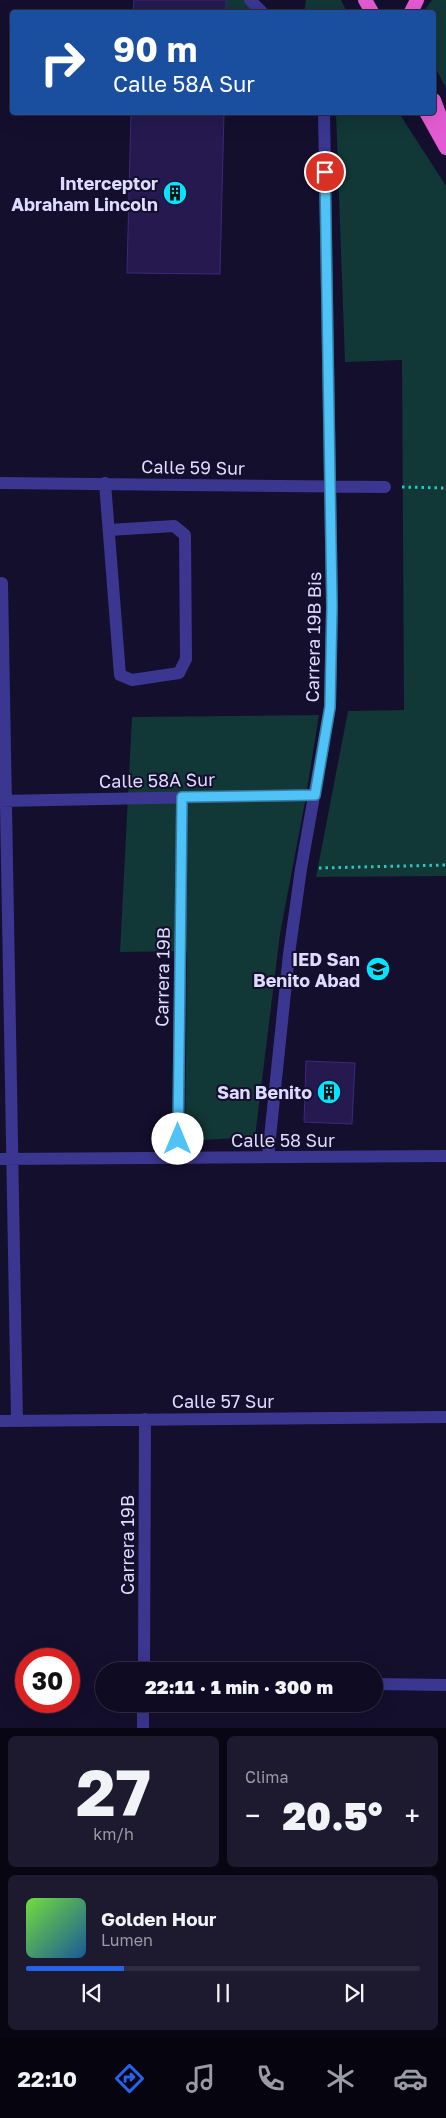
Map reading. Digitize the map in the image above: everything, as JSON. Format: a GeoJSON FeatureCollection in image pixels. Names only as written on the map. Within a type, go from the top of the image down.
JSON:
{"type":"FeatureCollection","features":[{"type":"Feature","properties":{"kind":"highway"},"geometry":{"type":"LineString","coordinates":[[436,105],[446,132]]}},
{"type":"Feature","properties":{"kind":"highway"},"geometry":{"type":"LineString","coordinates":[[428,115],[446,148]]}},
{"type":"Feature","properties":{"kind":"street"},"geometry":{"type":"LineString","coordinates":[[250,0],[260,10]]}},
{"type":"Feature","properties":{"kind":"street","name":"Carrera 19B Bis"},"geometry":{"type":"LineString","coordinates":[[268,1157],[289,954],[301,869],[330,707],[332,606],[324,115]]}},
{"type":"Feature","properties":{"kind":"street","name":"Calle 59 Sur"},"geometry":{"type":"LineString","coordinates":[[0,483],[385,487]]}},
{"type":"Feature","properties":{"kind":"street"},"geometry":{"type":"LineString","coordinates":[[105,483],[120,674],[132,680],[179,673],[186,659],[184,536],[174,526],[109,530]]}},
{"type":"Feature","properties":{"kind":"street"},"geometry":{"type":"LineString","coordinates":[[2,583],[6,1159],[16,1421]]}},
{"type":"Feature","properties":{"kind":"street","name":"Calle 58A Sur"},"geometry":{"type":"LineString","coordinates":[[3,801],[315,795]]}},
{"type":"Feature","properties":{"kind":"street","name":"Carrera 19B"},"geometry":{"type":"LineString","coordinates":[[178,1158],[182,797]]}},
{"type":"Feature","properties":{"kind":"street","name":"Calle 58 Sur"},"geometry":{"type":"LineString","coordinates":[[6,1159],[446,1156]]}},
{"type":"Feature","properties":{"kind":"street","name":"Calle 57 Sur"},"geometry":{"type":"LineString","coordinates":[[0,1421],[446,1417]]}},
{"type":"Feature","properties":{"kind":"street","name":"Carrera 19B"},"geometry":{"type":"LineString","coordinates":[[144,1662],[145,1420]]}},
{"type":"Feature","properties":{"kind":"street"},"geometry":{"type":"LineString","coordinates":[[383,1684],[446,1685]]}},
{"type":"Feature","properties":{"kind":"street"},"geometry":{"type":"LineString","coordinates":[[143,1712],[143,1728]]}},
{"type":"Feature","properties":{"kind":"path"},"geometry":{"type":"LineString","coordinates":[[385,487],[446,488]]}},
{"type":"Feature","properties":{"kind":"path"},"geometry":{"type":"LineString","coordinates":[[301,869],[446,865]]}},
{"type":"Feature","properties":{"kind":"green space"},"geometry":{"type":"Polygon","coordinates":[[[226,0],[257,0],[257,10],[226,10],[226,0]]]}},
{"type":"Feature","properties":{"kind":"green space"},"geometry":{"type":"Polygon","coordinates":[[[306,0],[341,0],[346,10],[304,10],[306,0]]]}},
{"type":"Feature","properties":{"kind":"green space"},"geometry":{"type":"Polygon","coordinates":[[[432,0],[446,0],[446,88],[436,69],[436,10],[424,10],[432,0]]]}},
{"type":"Feature","properties":{"kind":"green space"},"geometry":{"type":"Polygon","coordinates":[[[336,115],[400,115],[446,186],[446,876],[316,877],[348,711],[404,710],[402,360],[345,362],[336,115]]]}},
{"type":"Feature","properties":{"kind":"green space"},"geometry":{"type":"Polygon","coordinates":[[[319,715],[280,934],[255,1137],[185,1141],[187,951],[120,952],[132,717],[319,715]]]}},
{"type":"Feature","properties":{"kind":"building"},"geometry":{"type":"Polygon","coordinates":[[[134,0],[226,0],[226,10],[133,10],[134,0]]]}},
{"type":"Feature","properties":{"kind":"building","name":"Interceptor Abraham Lincoln"},"geometry":{"type":"Polygon","coordinates":[[[131,115],[224,115],[220,274],[127,273],[131,115]]]}},
{"type":"Feature","properties":{"kind":"building","name":"San Benito"},"geometry":{"type":"Polygon","coordinates":[[[306,1061],[355,1063],[352,1124],[304,1122],[306,1061]]]}},
{"type":"Feature","properties":{"kind":"place","name":"Interceptor Abraham Lincoln"},"geometry":{"type":"Point","coordinates":[175,193]}},
{"type":"Feature","properties":{"kind":"place","name":"IED San Benito Abad"},"geometry":{"type":"Point","coordinates":[378,969]}},
{"type":"Feature","properties":{"kind":"place","name":"San Benito"},"geometry":{"type":"Point","coordinates":[329,1092]}},
{"type":"Feature","properties":{"kind":"route"},"geometry":{"type":"LineString","coordinates":[[178,1139],[182,797],[315,795],[330,707],[332,606],[325,172]]}}]}
